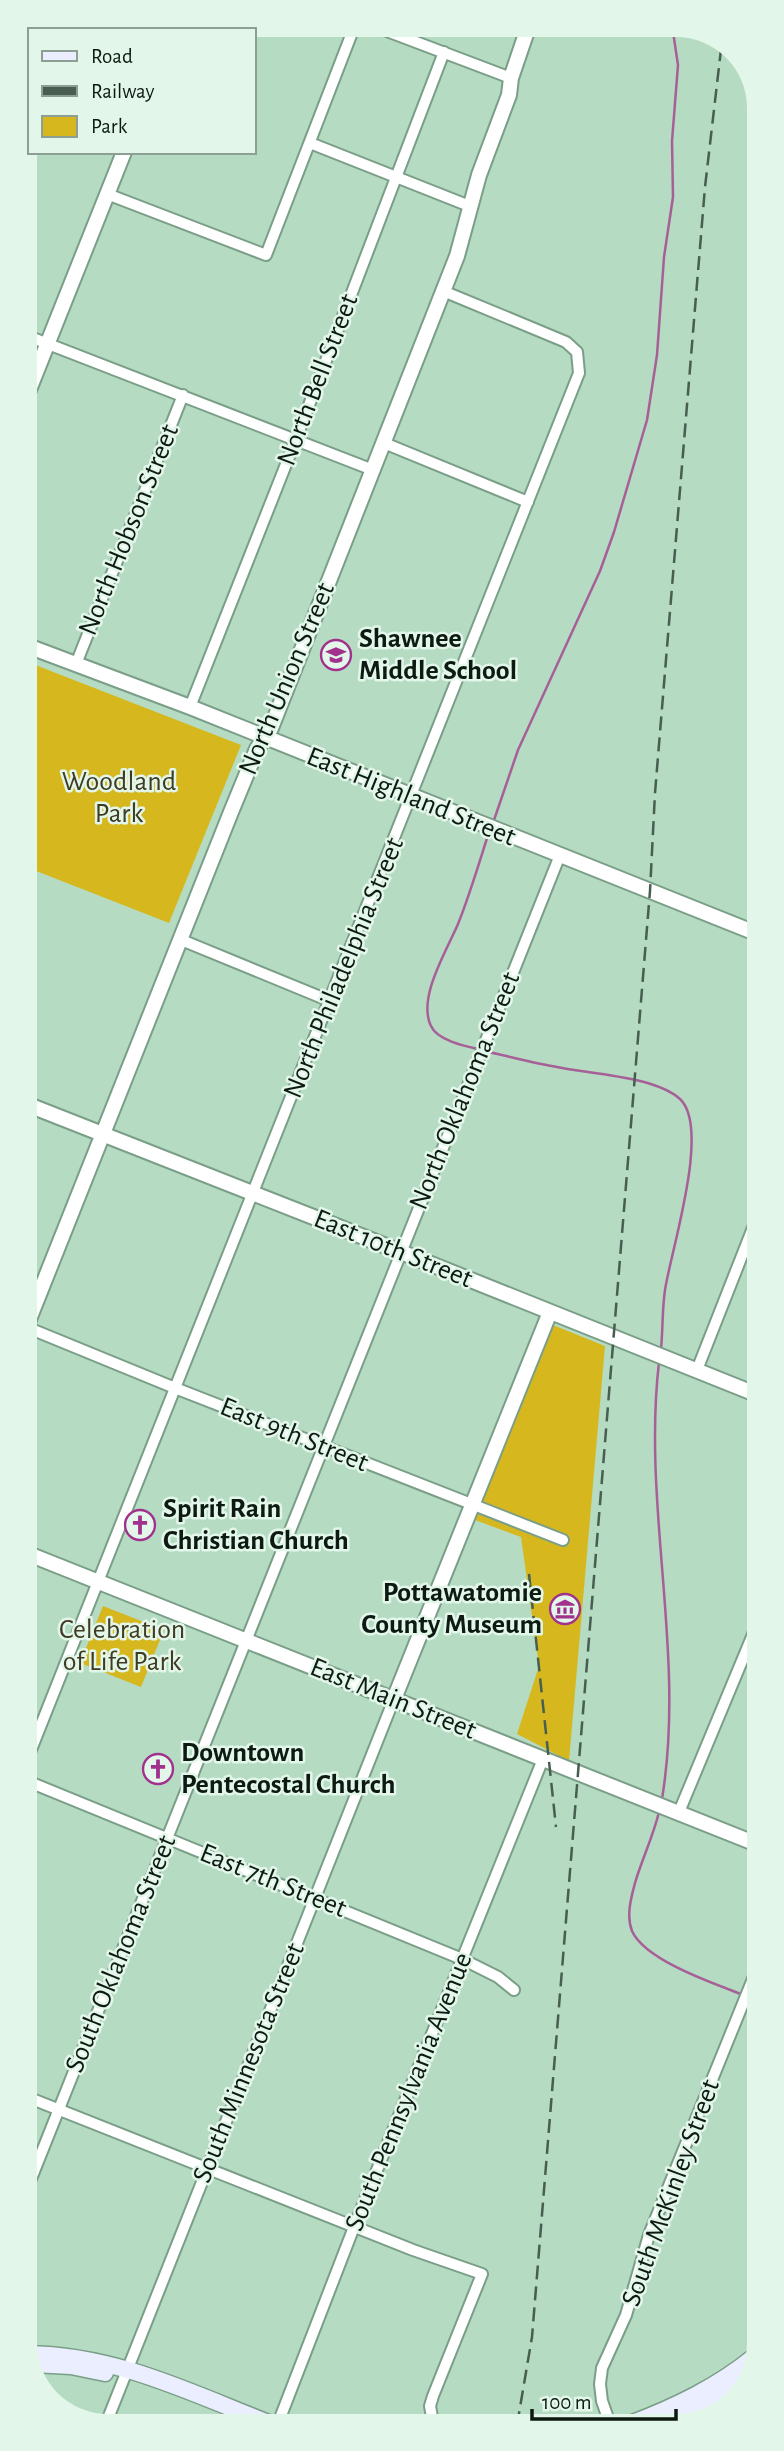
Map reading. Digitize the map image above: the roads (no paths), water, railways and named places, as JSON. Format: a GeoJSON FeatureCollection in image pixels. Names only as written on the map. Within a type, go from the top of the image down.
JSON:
{"type":"FeatureCollection","features":[{"type":"Feature","properties":{"kind":"main road"},"geometry":{"type":"LineString","coordinates":[[37,2354],[61,2354],[126,2373],[242,2414]]}},
{"type":"Feature","properties":{"kind":"main road"},"geometry":{"type":"LineString","coordinates":[[40,2365],[126,2373],[220,2414]]}},
{"type":"Feature","properties":{"kind":"main road"},"geometry":{"type":"LineString","coordinates":[[657,2414],[708,2402],[742,2369]]}},
{"type":"Feature","properties":{"kind":"main road"},"geometry":{"type":"LineString","coordinates":[[682,2414],[708,2402],[734,2384]]}},
{"type":"Feature","properties":{"kind":"street"},"geometry":{"type":"LineString","coordinates":[[107,194],[266,255],[350,37]]}},
{"type":"Feature","properties":{"kind":"street"},"geometry":{"type":"LineString","coordinates":[[403,37],[511,78]]}},
{"type":"Feature","properties":{"kind":"street","name":"North Union Street"},"geometry":{"type":"LineString","coordinates":[[37,1299],[179,939],[257,749],[271,728],[457,256],[479,175],[509,95],[511,78],[524,37]]}},
{"type":"Feature","properties":{"kind":"street","name":"North Bell Street"},"geometry":{"type":"LineString","coordinates":[[190,707],[444,52]]}},
{"type":"Feature","properties":{"kind":"street"},"geometry":{"type":"LineString","coordinates":[[310,143],[472,207]]}},
{"type":"Feature","properties":{"kind":"street"},"geometry":{"type":"LineString","coordinates":[[37,369],[123,154]]}},
{"type":"Feature","properties":{"kind":"street","name":"North Philadelphia Street"},"geometry":{"type":"LineString","coordinates":[[37,1735],[579,373],[577,352],[566,342],[443,291]]}},
{"type":"Feature","properties":{"kind":"street"},"geometry":{"type":"LineString","coordinates":[[37,339],[373,470]]}},
{"type":"Feature","properties":{"kind":"street","name":"North Hobson Street"},"geometry":{"type":"LineString","coordinates":[[76,664],[183,395]]}},
{"type":"Feature","properties":{"kind":"street"},"geometry":{"type":"LineString","coordinates":[[384,443],[528,502]]}},
{"type":"Feature","properties":{"kind":"street","name":"East Highland Street"},"geometry":{"type":"LineString","coordinates":[[37,649],[190,707],[747,930]]}},
{"type":"Feature","properties":{"kind":"street","name":"North Oklahoma Street"},"geometry":{"type":"LineString","coordinates":[[246,1640],[560,855]]}},
{"type":"Feature","properties":{"kind":"street"},"geometry":{"type":"LineString","coordinates":[[179,939],[330,1001]]}},
{"type":"Feature","properties":{"kind":"street","name":"East 10th Street"},"geometry":{"type":"LineString","coordinates":[[37,1108],[747,1390]]}},
{"type":"Feature","properties":{"kind":"street"},"geometry":{"type":"LineString","coordinates":[[697,1370],[747,1243]]}},
{"type":"Feature","properties":{"kind":"street"},"geometry":{"type":"LineString","coordinates":[[394,1699],[550,1312]]}},
{"type":"Feature","properties":{"kind":"street","name":"East 9th Street"},"geometry":{"type":"LineString","coordinates":[[37,1332],[563,1540]]}},
{"type":"Feature","properties":{"kind":"street","name":"East Main Street"},"geometry":{"type":"LineString","coordinates":[[37,1557],[747,1840]]}},
{"type":"Feature","properties":{"kind":"street","name":"South Oklahoma Street"},"geometry":{"type":"LineString","coordinates":[[37,2164],[246,1640]]}},
{"type":"Feature","properties":{"kind":"street"},"geometry":{"type":"LineString","coordinates":[[677,1812],[747,1647]]}},
{"type":"Feature","properties":{"kind":"street","name":"South Minnesota Street"},"geometry":{"type":"LineString","coordinates":[[110,2414],[394,1699]]}},
{"type":"Feature","properties":{"kind":"street","name":"South Pennsylvania Avenue"},"geometry":{"type":"LineString","coordinates":[[281,2414],[544,1759]]}},
{"type":"Feature","properties":{"kind":"street","name":"East 7th Street"},"geometry":{"type":"LineString","coordinates":[[37,1786],[463,1959],[498,1977],[514,1990]]}},
{"type":"Feature","properties":{"kind":"street","name":"South McKinley Street"},"geometry":{"type":"LineString","coordinates":[[607,2414],[600,2384],[602,2368],[626,2315],[649,2235],[747,1992]]}},
{"type":"Feature","properties":{"kind":"street"},"geometry":{"type":"LineString","coordinates":[[37,2101],[354,2227],[482,2274],[433,2396],[430,2406],[431,2414]]}},
{"type":"Feature","properties":{"kind":"waterway"},"geometry":{"type":"LineString","coordinates":[[493,823],[518,750],[600,571],[647,420],[657,355],[664,257],[673,197],[672,141],[678,65],[674,37]]}},
{"type":"Feature","properties":{"kind":"waterway"},"geometry":{"type":"LineString","coordinates":[[478,1049],[452,1042],[434,1031],[428,1015],[428,1002],[435,974],[458,924],[489,832]]}},
{"type":"Feature","properties":{"kind":"waterway"},"geometry":{"type":"LineString","coordinates":[[484,1051],[654,1085],[680,1099],[689,1114],[692,1135],[690,1162],[665,1290],[661,1349]]}},
{"type":"Feature","properties":{"kind":"waterway"},"geometry":{"type":"LineString","coordinates":[[659,1362],[655,1417],[656,1471],[669,1690],[668,1745],[662,1799]]}},
{"type":"Feature","properties":{"kind":"waterway"},"geometry":{"type":"LineString","coordinates":[[659,1812],[632,1895],[629,1913],[632,1931],[639,1942],[665,1961],[741,1994]]}},
{"type":"Feature","properties":{"kind":"railway"},"geometry":{"type":"LineString","coordinates":[[519,2414],[532,2337],[705,187],[721,52]]}},
{"type":"Feature","properties":{"kind":"railway"},"geometry":{"type":"LineString","coordinates":[[529,1574],[556,1827]]}},
{"type":"Feature","properties":{"kind":"place","name":"Shawnee Middle School"},"geometry":{"type":"Point","coordinates":[336,655]}},
{"type":"Feature","properties":{"kind":"place","name":"Spirit Rain Christian Church"},"geometry":{"type":"Point","coordinates":[140,1525]}},
{"type":"Feature","properties":{"kind":"place","name":"Pottawatomie County Museum"},"geometry":{"type":"Point","coordinates":[565,1609]}},
{"type":"Feature","properties":{"kind":"place","name":"Downtown Pentecostal Church"},"geometry":{"type":"Point","coordinates":[158,1769]}},
{"type":"Feature","properties":{"kind":"park label","name":"Woodland Park"},"geometry":{"type":"Point","coordinates":[119,798]}},
{"type":"Feature","properties":{"kind":"park label","name":"Celebration of Life Park"},"geometry":{"type":"Point","coordinates":[122,1646]}}]}
